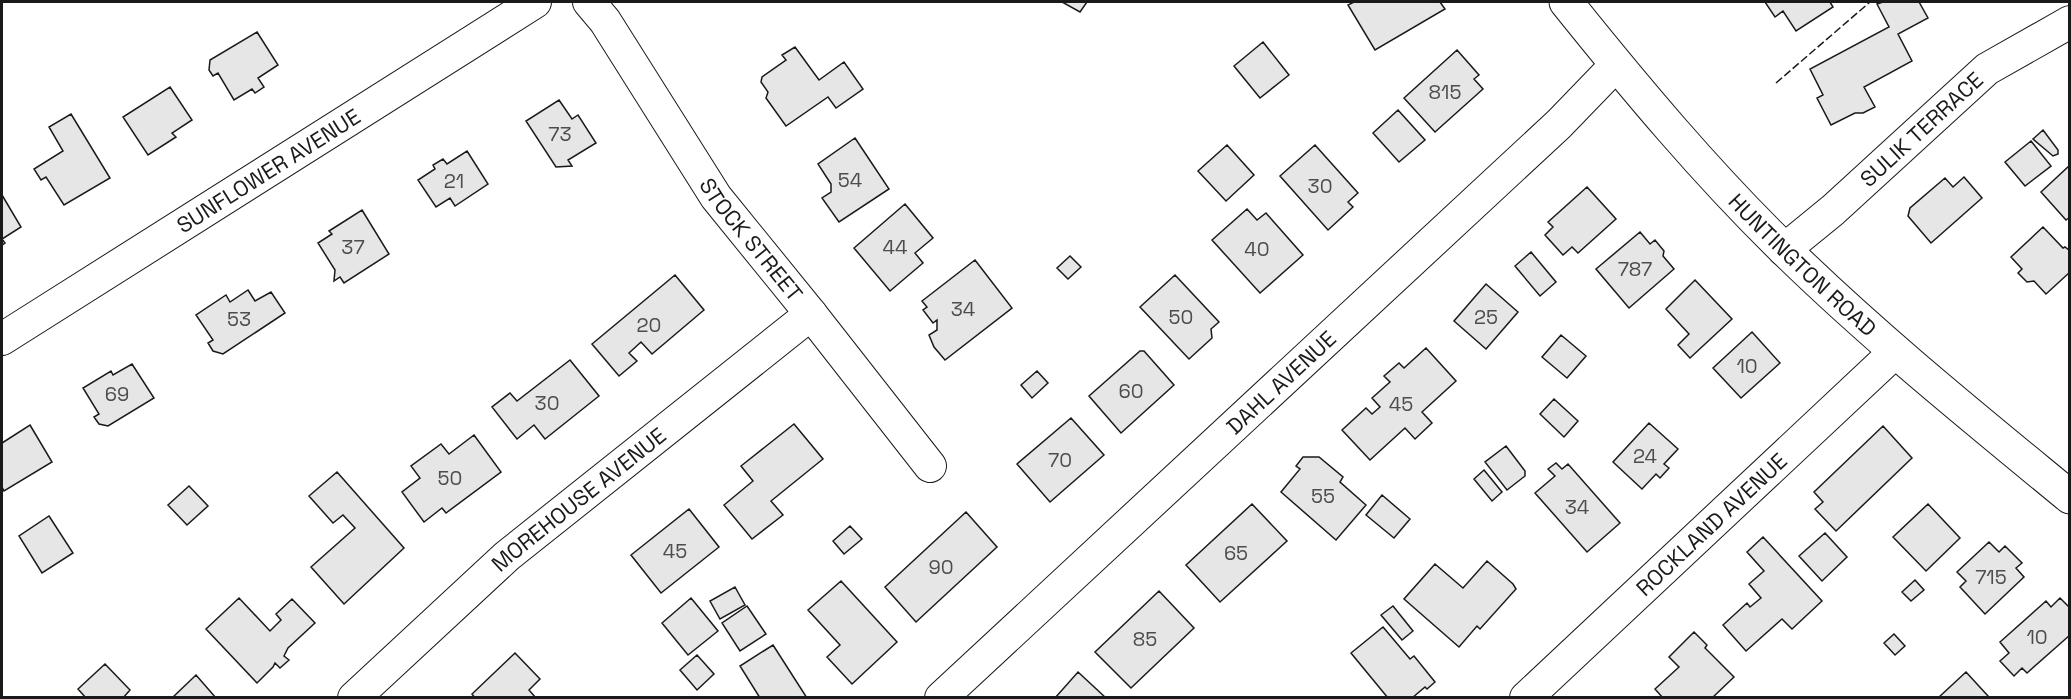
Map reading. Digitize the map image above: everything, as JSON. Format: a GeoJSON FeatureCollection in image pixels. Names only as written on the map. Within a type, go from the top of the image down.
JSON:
{"type":"FeatureCollection","features":[{"type":"Feature","properties":{"kind":"main road","name":"HUNTINGTON ROAD"},"geometry":{"type":"LineString","coordinates":[[1566,2],[1616,65],[1703,165],[1784,249],[1895,352],[2070,497]]}},
{"type":"Feature","properties":{"kind":"street","name":"SUNFLOWER AVENUE"},"geometry":{"type":"LineString","coordinates":[[2,339],[535,2]]}},
{"type":"Feature","properties":{"kind":"street","name":"STOCK STREET"},"geometry":{"type":"LineString","coordinates":[[589,2],[605,21],[716,197],[930,466]]}},
{"type":"Feature","properties":{"kind":"street","name":"SULIK TERRACE"},"geometry":{"type":"LineString","coordinates":[[1784,249],[1833,210],[1987,69],[2070,22]]}},
{"type":"Feature","properties":{"kind":"street","name":"DAHL AVENUE"},"geometry":{"type":"LineString","coordinates":[[941,698],[1560,124],[1616,65]]}},
{"type":"Feature","properties":{"kind":"street","name":"MOREHOUSE AVENUE"},"geometry":{"type":"LineString","coordinates":[[354,698],[507,556],[811,314]]}},
{"type":"Feature","properties":{"kind":"street","name":"ROCKLAND AVENUE"},"geometry":{"type":"LineString","coordinates":[[1526,698],[1895,352]]}},
{"type":"Feature","properties":{"kind":"building"},"geometry":{"type":"Polygon","coordinates":[[[1062,2],[1087,2],[1080,12],[1062,2]]]}},
{"type":"Feature","properties":{"kind":"building"},"geometry":{"type":"Polygon","coordinates":[[[1354,2],[1440,2],[1445,9],[1375,50],[1348,5],[1354,2]]]}},
{"type":"Feature","properties":{"kind":"building"},"geometry":{"type":"Polygon","coordinates":[[[1765,2],[1830,2],[1833,7],[1796,31],[1783,11],[1775,17],[1765,2]]]}},
{"type":"Feature","properties":{"kind":"building"},"geometry":{"type":"Polygon","coordinates":[[[1919,2],[1928,18],[1898,34],[1912,61],[1864,87],[1875,107],[1863,113],[1855,113],[1831,125],[1817,98],[1823,95],[1810,69],[1889,27],[1877,4],[1919,2]]]}},
{"type":"Feature","properties":{"kind":"building"},"geometry":{"type":"Polygon","coordinates":[[[257,32],[278,65],[258,78],[264,87],[255,93],[252,89],[234,100],[218,73],[213,76],[209,70],[210,60],[257,32]]]}},
{"type":"Feature","properties":{"kind":"building"},"geometry":{"type":"Polygon","coordinates":[[[1263,42],[1289,75],[1260,98],[1234,66],[1263,42]]]}},
{"type":"Feature","properties":{"kind":"building"},"geometry":{"type":"Polygon","coordinates":[[[795,47],[819,80],[844,62],[863,89],[836,108],[828,97],[786,126],[766,98],[768,92],[761,82],[762,77],[786,60],[782,55],[795,47]]]}},
{"type":"Feature","properties":{"kind":"building"},"geometry":{"type":"Polygon","coordinates":[[[1457,50],[1479,75],[1474,79],[1483,89],[1435,132],[1404,98],[1457,50]]]}},
{"type":"Feature","properties":{"kind":"building"},"geometry":{"type":"Polygon","coordinates":[[[170,87],[192,120],[172,133],[176,137],[148,155],[123,117],[170,87]]]}},
{"type":"Feature","properties":{"kind":"building"},"geometry":{"type":"Polygon","coordinates":[[[559,100],[572,119],[578,115],[596,143],[568,160],[572,166],[556,167],[526,121],[559,100]]]}},
{"type":"Feature","properties":{"kind":"building"},"geometry":{"type":"Polygon","coordinates":[[[1398,110],[1425,140],[1399,162],[1373,133],[1398,110]]]}},
{"type":"Feature","properties":{"kind":"building"},"geometry":{"type":"Polygon","coordinates":[[[71,114],[110,178],[64,205],[46,177],[41,180],[34,169],[63,151],[49,127],[71,114]]]}},
{"type":"Feature","properties":{"kind":"building"},"geometry":{"type":"Polygon","coordinates":[[[2043,130],[2058,150],[2058,154],[2053,156],[2033,139],[2043,130]]]}},
{"type":"Feature","properties":{"kind":"building"},"geometry":{"type":"Polygon","coordinates":[[[855,138],[889,189],[839,222],[822,198],[831,192],[831,184],[818,164],[855,138]]]}},
{"type":"Feature","properties":{"kind":"building"},"geometry":{"type":"Polygon","coordinates":[[[2031,141],[2051,166],[2025,186],[2005,162],[2031,141]]]}},
{"type":"Feature","properties":{"kind":"building"},"geometry":{"type":"Polygon","coordinates":[[[1227,145],[1254,175],[1226,201],[1198,171],[1227,145]]]}},
{"type":"Feature","properties":{"kind":"building"},"geometry":{"type":"Polygon","coordinates":[[[1315,145],[1358,193],[1348,202],[1353,207],[1328,230],[1280,176],[1315,145]]]}},
{"type":"Feature","properties":{"kind":"building"},"geometry":{"type":"Polygon","coordinates":[[[467,151],[488,184],[455,206],[450,198],[436,207],[418,180],[435,169],[433,165],[443,159],[447,164],[467,151]]]}},
{"type":"Feature","properties":{"kind":"building"},"geometry":{"type":"Polygon","coordinates":[[[2069,166],[2070,217],[2066,220],[2041,192],[2069,166]]]}},
{"type":"Feature","properties":{"kind":"building"},"geometry":{"type":"Polygon","coordinates":[[[1964,177],[1982,198],[1931,243],[1908,216],[1910,208],[1945,178],[1953,187],[1964,177]]]}},
{"type":"Feature","properties":{"kind":"building"},"geometry":{"type":"Polygon","coordinates":[[[1587,187],[1616,219],[1578,253],[1572,247],[1563,255],[1545,235],[1553,227],[1548,222],[1587,187]]]}},
{"type":"Feature","properties":{"kind":"building"},"geometry":{"type":"Polygon","coordinates":[[[2,195],[21,227],[2,239],[2,195]]]}},
{"type":"Feature","properties":{"kind":"building"},"geometry":{"type":"Polygon","coordinates":[[[905,204],[933,238],[915,253],[923,263],[890,291],[854,248],[905,204]]]}},
{"type":"Feature","properties":{"kind":"building"},"geometry":{"type":"Polygon","coordinates":[[[1247,209],[1257,220],[1266,213],[1303,255],[1260,293],[1212,240],[1247,209]]]}},
{"type":"Feature","properties":{"kind":"building"},"geometry":{"type":"Polygon","coordinates":[[[362,210],[389,254],[344,283],[340,277],[334,281],[335,270],[318,243],[332,234],[329,231],[362,210]]]}},
{"type":"Feature","properties":{"kind":"building"},"geometry":{"type":"Polygon","coordinates":[[[2043,227],[2063,248],[2070,251],[2070,272],[2046,294],[2034,281],[2027,282],[2018,273],[2022,269],[2011,257],[2043,227]]]}},
{"type":"Feature","properties":{"kind":"building"},"geometry":{"type":"Polygon","coordinates":[[[1640,232],[1650,244],[1655,240],[1664,251],[1663,256],[1674,269],[1629,308],[1596,269],[1640,232]]]}},
{"type":"Feature","properties":{"kind":"building"},"geometry":{"type":"Polygon","coordinates":[[[1531,252],[1556,282],[1540,296],[1515,266],[1531,252]]]}},
{"type":"Feature","properties":{"kind":"building"},"geometry":{"type":"Polygon","coordinates":[[[1070,256],[1081,267],[1068,279],[1057,268],[1070,256]]]}},
{"type":"Feature","properties":{"kind":"building"},"geometry":{"type":"Polygon","coordinates":[[[975,260],[1012,308],[945,360],[934,347],[929,335],[937,330],[937,320],[933,323],[923,310],[927,307],[922,301],[975,260]]]}},
{"type":"Feature","properties":{"kind":"building"},"geometry":{"type":"Polygon","coordinates":[[[675,275],[704,310],[652,354],[641,342],[629,353],[637,361],[619,376],[592,344],[675,275]]]}},
{"type":"Feature","properties":{"kind":"building"},"geometry":{"type":"Polygon","coordinates":[[[1175,275],[1219,322],[1211,329],[1212,338],[1189,359],[1140,307],[1175,275]]]}},
{"type":"Feature","properties":{"kind":"building"},"geometry":{"type":"Polygon","coordinates":[[[1695,280],[1732,319],[1690,358],[1678,345],[1689,334],[1666,309],[1695,280]]]}},
{"type":"Feature","properties":{"kind":"building"},"geometry":{"type":"Polygon","coordinates":[[[1486,284],[1518,312],[1486,349],[1454,321],[1486,284]]]}},
{"type":"Feature","properties":{"kind":"building"},"geometry":{"type":"Polygon","coordinates":[[[248,290],[255,301],[271,292],[285,313],[223,354],[213,351],[208,343],[213,340],[196,315],[226,295],[230,302],[248,290]]]}},
{"type":"Feature","properties":{"kind":"building"},"geometry":{"type":"Polygon","coordinates":[[[1752,332],[1780,363],[1741,398],[1713,368],[1752,332]]]}},
{"type":"Feature","properties":{"kind":"building"},"geometry":{"type":"Polygon","coordinates":[[[1561,335],[1586,356],[1567,378],[1542,357],[1561,335]]]}},
{"type":"Feature","properties":{"kind":"building"},"geometry":{"type":"Polygon","coordinates":[[[1426,348],[1456,381],[1422,412],[1432,423],[1415,439],[1405,428],[1370,460],[1342,430],[1366,408],[1372,414],[1380,407],[1372,398],[1390,382],[1384,376],[1399,363],[1404,368],[1426,348]]]}},
{"type":"Feature","properties":{"kind":"building"},"geometry":{"type":"Polygon","coordinates":[[[1140,351],[1144,351],[1174,385],[1121,433],[1089,396],[1140,351]]]}},
{"type":"Feature","properties":{"kind":"building"},"geometry":{"type":"Polygon","coordinates":[[[570,360],[599,396],[545,439],[534,425],[517,439],[492,407],[510,393],[517,401],[570,360]]]}},
{"type":"Feature","properties":{"kind":"building"},"geometry":{"type":"Polygon","coordinates":[[[132,364],[154,398],[108,426],[99,424],[94,417],[99,414],[83,388],[111,371],[113,375],[132,364]]]}},
{"type":"Feature","properties":{"kind":"building"},"geometry":{"type":"Polygon","coordinates":[[[1037,371],[1048,383],[1032,398],[1021,385],[1037,371]]]}},
{"type":"Feature","properties":{"kind":"building"},"geometry":{"type":"Polygon","coordinates":[[[1554,399],[1578,421],[1564,437],[1540,414],[1554,399]]]}},
{"type":"Feature","properties":{"kind":"building"},"geometry":{"type":"Polygon","coordinates":[[[1071,418],[1104,455],[1050,502],[1017,464],[1071,418]]]}},
{"type":"Feature","properties":{"kind":"building"},"geometry":{"type":"Polygon","coordinates":[[[1649,423],[1678,449],[1664,464],[1669,468],[1660,478],[1656,474],[1642,489],[1613,462],[1649,423]]]}},
{"type":"Feature","properties":{"kind":"building"},"geometry":{"type":"Polygon","coordinates":[[[794,424],[823,459],[771,501],[783,515],[752,539],[724,505],[753,481],[741,466],[794,424]]]}},
{"type":"Feature","properties":{"kind":"building"},"geometry":{"type":"Polygon","coordinates":[[[30,425],[52,462],[4,491],[2,487],[2,443],[30,425]]]}},
{"type":"Feature","properties":{"kind":"building"},"geometry":{"type":"Polygon","coordinates":[[[1883,426],[1912,458],[1836,531],[1815,509],[1823,502],[1814,492],[1883,426]]]}},
{"type":"Feature","properties":{"kind":"building"},"geometry":{"type":"Polygon","coordinates":[[[474,435],[501,472],[446,513],[442,508],[424,522],[402,492],[420,478],[411,466],[441,444],[449,454],[474,435]]]}},
{"type":"Feature","properties":{"kind":"building"},"geometry":{"type":"Polygon","coordinates":[[[1506,446],[1525,471],[1525,476],[1507,490],[1485,462],[1506,446]]]}},
{"type":"Feature","properties":{"kind":"building"},"geometry":{"type":"Polygon","coordinates":[[[1303,457],[1319,457],[1343,477],[1340,482],[1366,505],[1336,540],[1281,492],[1300,469],[1296,466],[1303,457]]]}},
{"type":"Feature","properties":{"kind":"building"},"geometry":{"type":"Polygon","coordinates":[[[1556,463],[1562,469],[1568,464],[1620,523],[1587,552],[1535,493],[1555,476],[1548,469],[1556,463]]]}},
{"type":"Feature","properties":{"kind":"building"},"geometry":{"type":"Polygon","coordinates":[[[1484,470],[1502,492],[1492,501],[1474,479],[1484,470]]]}},
{"type":"Feature","properties":{"kind":"building"},"geometry":{"type":"Polygon","coordinates":[[[337,472],[404,548],[344,604],[311,567],[355,528],[343,515],[333,523],[309,496],[337,472]]]}},
{"type":"Feature","properties":{"kind":"building"},"geometry":{"type":"Polygon","coordinates":[[[189,486],[208,506],[187,525],[168,505],[189,486]]]}},
{"type":"Feature","properties":{"kind":"building"},"geometry":{"type":"Polygon","coordinates":[[[1382,495],[1410,519],[1394,538],[1366,515],[1382,495]]]}},
{"type":"Feature","properties":{"kind":"building"},"geometry":{"type":"Polygon","coordinates":[[[1252,504],[1287,541],[1220,602],[1186,565],[1252,504]]]}},
{"type":"Feature","properties":{"kind":"building"},"geometry":{"type":"Polygon","coordinates":[[[1928,504],[1960,538],[1926,571],[1893,537],[1928,504]]]}},
{"type":"Feature","properties":{"kind":"building"},"geometry":{"type":"Polygon","coordinates":[[[689,509],[719,547],[661,593],[631,555],[689,509]]]}},
{"type":"Feature","properties":{"kind":"building"},"geometry":{"type":"Polygon","coordinates":[[[966,512],[997,547],[916,622],[885,587],[966,512]]]}},
{"type":"Feature","properties":{"kind":"building"},"geometry":{"type":"Polygon","coordinates":[[[49,516],[73,553],[42,573],[19,536],[49,516]]]}},
{"type":"Feature","properties":{"kind":"building"},"geometry":{"type":"Polygon","coordinates":[[[850,526],[862,539],[844,554],[833,541],[850,526]]]}},
{"type":"Feature","properties":{"kind":"building"},"geometry":{"type":"Polygon","coordinates":[[[1825,533],[1847,557],[1822,581],[1799,556],[1825,533]]]}},
{"type":"Feature","properties":{"kind":"building"},"geometry":{"type":"Polygon","coordinates":[[[1763,537],[1822,601],[1792,629],[1782,619],[1746,651],[1723,625],[1747,603],[1750,607],[1761,598],[1749,584],[1764,571],[1747,552],[1763,537]]]}},
{"type":"Feature","properties":{"kind":"building"},"geometry":{"type":"Polygon","coordinates":[[[1989,542],[1999,552],[2005,546],[2022,563],[2016,568],[2024,577],[1985,614],[1960,587],[1966,581],[1957,572],[1989,542]]]}},
{"type":"Feature","properties":{"kind":"building"},"geometry":{"type":"Polygon","coordinates":[[[1487,561],[1516,589],[1480,629],[1477,626],[1459,647],[1404,599],[1435,564],[1463,588],[1487,561]]]}},
{"type":"Feature","properties":{"kind":"building"},"geometry":{"type":"Polygon","coordinates":[[[1915,580],[1924,590],[1911,601],[1902,592],[1915,580]]]}},
{"type":"Feature","properties":{"kind":"building"},"geometry":{"type":"Polygon","coordinates":[[[841,581],[897,642],[852,684],[827,657],[840,645],[808,610],[841,581]]]}},
{"type":"Feature","properties":{"kind":"building"},"geometry":{"type":"Polygon","coordinates":[[[735,587],[745,605],[720,619],[710,601],[735,587]]]}},
{"type":"Feature","properties":{"kind":"building"},"geometry":{"type":"Polygon","coordinates":[[[1159,591],[1194,628],[1131,688],[1095,652],[1159,591]]]}},
{"type":"Feature","properties":{"kind":"building"},"geometry":{"type":"Polygon","coordinates":[[[239,598],[270,631],[281,620],[276,614],[292,599],[315,623],[288,648],[284,656],[289,660],[280,668],[275,663],[257,683],[206,629],[239,598]]]}},
{"type":"Feature","properties":{"kind":"building"},"geometry":{"type":"Polygon","coordinates":[[[691,598],[718,631],[688,655],[662,623],[691,598]]]}},
{"type":"Feature","properties":{"kind":"building"},"geometry":{"type":"Polygon","coordinates":[[[2060,598],[2070,608],[2070,635],[2027,673],[2022,668],[2014,676],[2000,661],[2009,653],[2000,642],[2046,601],[2051,607],[2060,598]]]}},
{"type":"Feature","properties":{"kind":"building"},"geometry":{"type":"Polygon","coordinates":[[[747,606],[766,634],[740,651],[722,623],[747,606]]]}},
{"type":"Feature","properties":{"kind":"building"},"geometry":{"type":"Polygon","coordinates":[[[1393,606],[1413,631],[1402,640],[1381,615],[1393,606]]]}},
{"type":"Feature","properties":{"kind":"building"},"geometry":{"type":"Polygon","coordinates":[[[1383,627],[1410,659],[1414,656],[1435,682],[1412,698],[1388,698],[1351,653],[1383,627]]]}},
{"type":"Feature","properties":{"kind":"building"},"geometry":{"type":"Polygon","coordinates":[[[1694,632],[1707,645],[1705,648],[1734,677],[1712,698],[1663,698],[1655,689],[1679,667],[1669,657],[1694,632]]]}},
{"type":"Feature","properties":{"kind":"building"},"geometry":{"type":"Polygon","coordinates":[[[1894,634],[1905,646],[1895,655],[1884,643],[1894,634]]]}},
{"type":"Feature","properties":{"kind":"building"},"geometry":{"type":"Polygon","coordinates":[[[773,645],[807,698],[760,698],[740,666],[773,645]]]}},
{"type":"Feature","properties":{"kind":"building"},"geometry":{"type":"Polygon","coordinates":[[[515,653],[540,679],[529,690],[536,698],[475,698],[472,694],[515,653]]]}},
{"type":"Feature","properties":{"kind":"building"},"geometry":{"type":"Polygon","coordinates":[[[697,655],[714,674],[697,690],[680,670],[697,655]]]}},
{"type":"Feature","properties":{"kind":"building"},"geometry":{"type":"Polygon","coordinates":[[[105,664],[130,690],[123,698],[86,698],[78,689],[105,664]]]}},
{"type":"Feature","properties":{"kind":"building"},"geometry":{"type":"Polygon","coordinates":[[[1078,672],[1106,698],[1055,698],[1078,672]]]}},
{"type":"Feature","properties":{"kind":"building"},"geometry":{"type":"Polygon","coordinates":[[[1966,672],[1988,696],[1986,698],[1938,698],[1966,672]]]}},
{"type":"Feature","properties":{"kind":"building"},"geometry":{"type":"Polygon","coordinates":[[[196,675],[216,698],[172,698],[196,675]]]}},
{"type":"Feature","properties":{"kind":"fence"},"geometry":{"type":"LineString","coordinates":[[1776,83],[1870,2]]}}]}
